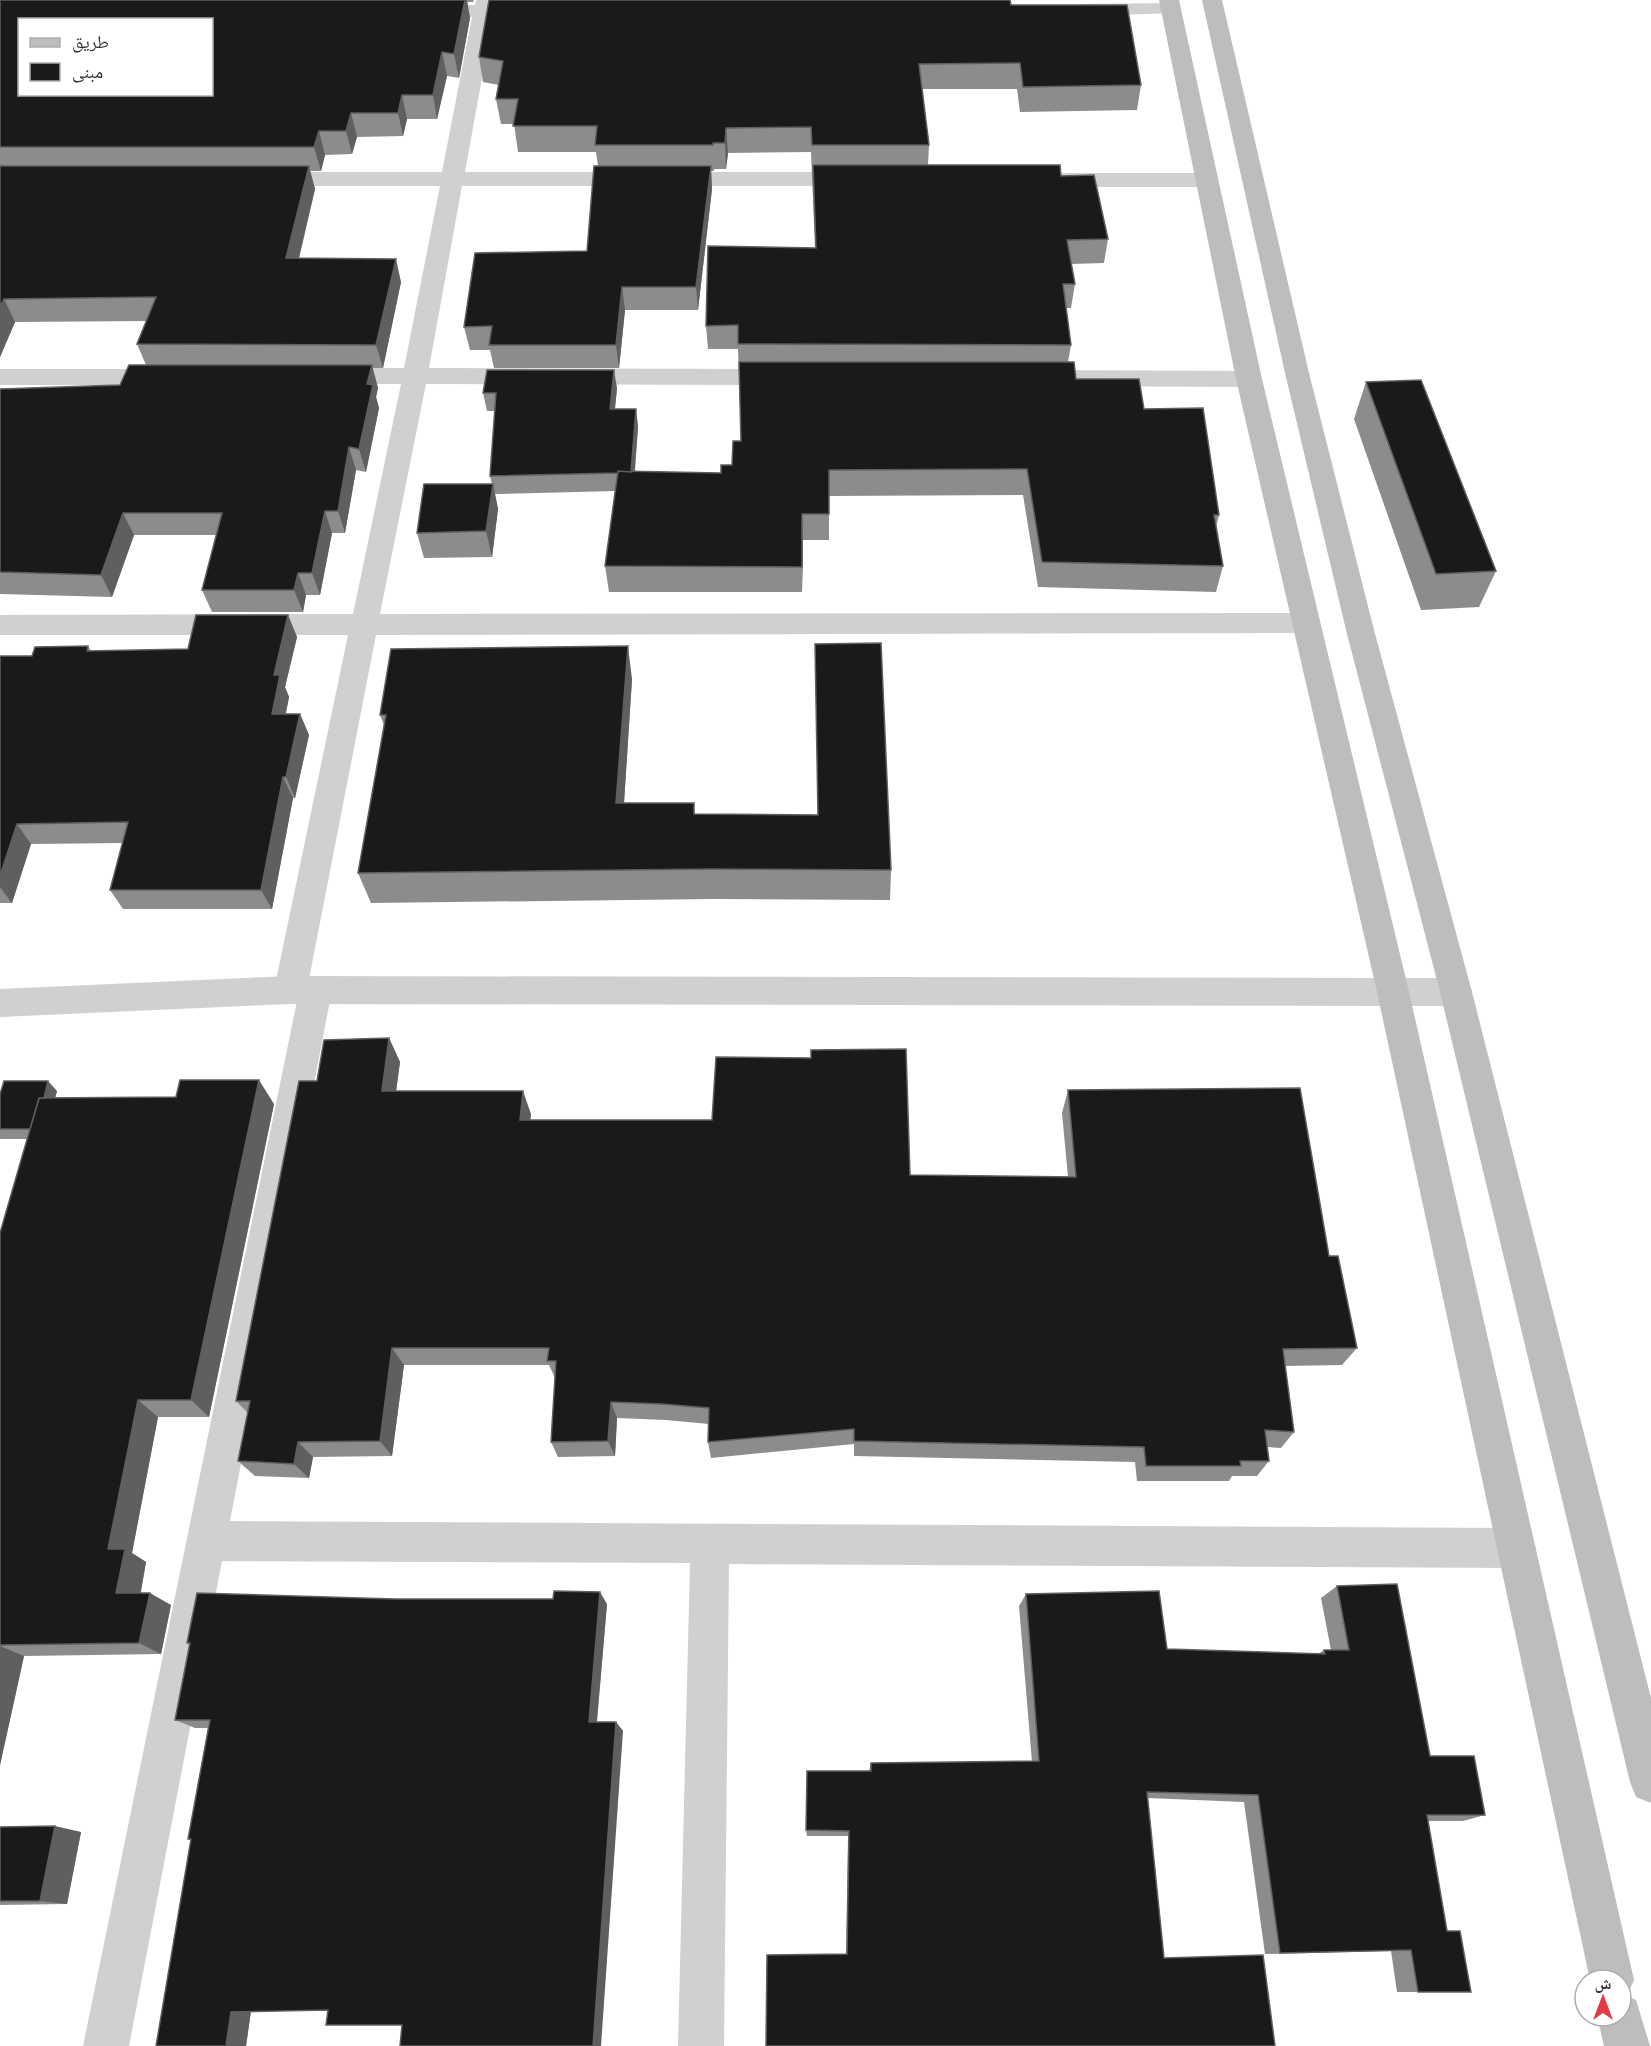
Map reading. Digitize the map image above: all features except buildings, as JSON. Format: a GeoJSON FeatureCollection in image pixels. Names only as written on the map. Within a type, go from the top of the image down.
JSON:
{"type":"FeatureCollection","features":[{"type":"Feature","properties":{"kind":"main road"},"geometry":{"type":"LineString","coordinates":[[1212,0],[1297,373],[1352,596],[1456,992],[1651,1782]]}},
{"type":"Feature","properties":{"kind":"main road"},"geometry":{"type":"LineString","coordinates":[[1170,5],[1249,379],[1393,992],[1609,1968]]}},
{"type":"Feature","properties":{"kind":"main road"},"geometry":{"type":"LineString","coordinates":[[1623,2028],[1627,2046]]}},
{"type":"Feature","properties":{"kind":"street"},"geometry":{"type":"LineString","coordinates":[[1064,10],[1170,5]]}},
{"type":"Feature","properties":{"kind":"street"},"geometry":{"type":"LineString","coordinates":[[402,11],[485,6],[555,11]]}},
{"type":"Feature","properties":{"kind":"street"},"geometry":{"type":"LineString","coordinates":[[106,2046],[205,1541],[365,625],[485,6]]}},
{"type":"Feature","properties":{"kind":"street"},"geometry":{"type":"LineString","coordinates":[[250,179],[883,179]]}},
{"type":"Feature","properties":{"kind":"street"},"geometry":{"type":"LineString","coordinates":[[1027,180],[1207,180]]}},
{"type":"Feature","properties":{"kind":"street"},"geometry":{"type":"LineString","coordinates":[[0,377],[190,376]]}},
{"type":"Feature","properties":{"kind":"street"},"geometry":{"type":"LineString","coordinates":[[309,376],[808,378]]}},
{"type":"Feature","properties":{"kind":"street"},"geometry":{"type":"LineString","coordinates":[[1011,378],[1249,379]]}},
{"type":"Feature","properties":{"kind":"street"},"geometry":{"type":"LineString","coordinates":[[0,625],[1306,623]]}},
{"type":"Feature","properties":{"kind":"street"},"geometry":{"type":"LineString","coordinates":[[0,1003],[303,990],[1456,992]]}},
{"type":"Feature","properties":{"kind":"street"},"geometry":{"type":"LineString","coordinates":[[205,1541],[1516,1548]]}},
{"type":"Feature","properties":{"kind":"street"},"geometry":{"type":"LineString","coordinates":[[701,2046],[710,1542]]}}]}
